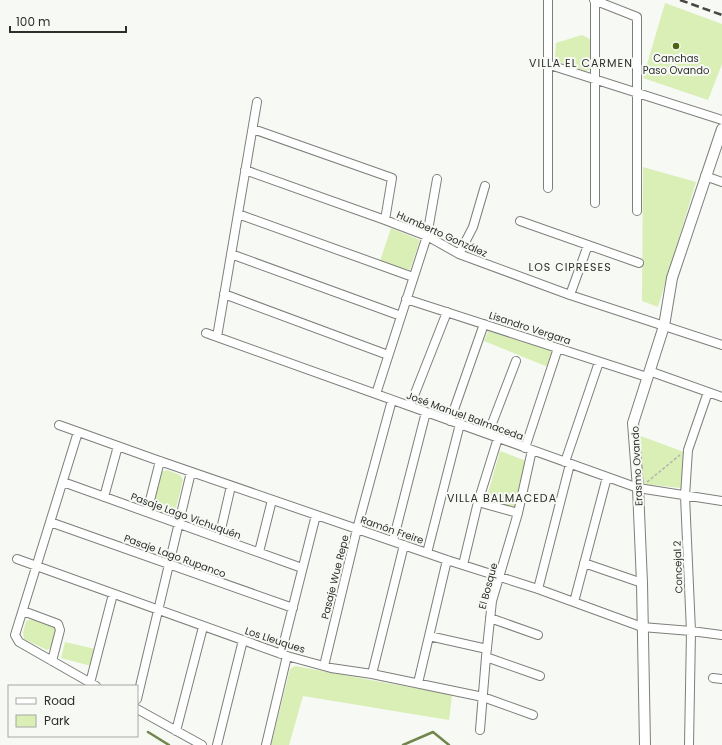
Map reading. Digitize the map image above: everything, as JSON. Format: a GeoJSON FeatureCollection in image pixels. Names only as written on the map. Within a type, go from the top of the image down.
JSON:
{"type":"FeatureCollection","features":[{"type":"Feature","properties":{"kind":"street"},"geometry":{"type":"LineString","coordinates":[[548,0],[548,188]]}},
{"type":"Feature","properties":{"kind":"street"},"geometry":{"type":"LineString","coordinates":[[595,203],[595,0],[637,17],[637,211]]}},
{"type":"Feature","properties":{"kind":"street"},"geometry":{"type":"LineString","coordinates":[[547,64],[722,120]]}},
{"type":"Feature","properties":{"kind":"street"},"geometry":{"type":"LineString","coordinates":[[217,337],[257,102]]}},
{"type":"Feature","properties":{"kind":"street"},"geometry":{"type":"LineString","coordinates":[[253,129],[392,178],[385,220]]}},
{"type":"Feature","properties":{"kind":"street","name":"Erasmo Ovando"},"geometry":{"type":"LineString","coordinates":[[645,745],[642,583],[638,488],[633,423],[664,326],[672,278],[722,129]]}},
{"type":"Feature","properties":{"kind":"street","name":"Humberto González"},"geometry":{"type":"LineString","coordinates":[[246,170],[427,236],[459,254],[570,295],[722,345]]}},
{"type":"Feature","properties":{"kind":"street"},"geometry":{"type":"LineString","coordinates":[[706,176],[722,182]]}},
{"type":"Feature","properties":{"kind":"street"},"geometry":{"type":"LineString","coordinates":[[376,394],[427,236],[437,179]]}},
{"type":"Feature","properties":{"kind":"street"},"geometry":{"type":"LineString","coordinates":[[459,254],[473,227],[485,186]]}},
{"type":"Feature","properties":{"kind":"street"},"geometry":{"type":"LineString","coordinates":[[238,214],[413,277]]}},
{"type":"Feature","properties":{"kind":"street"},"geometry":{"type":"LineString","coordinates":[[520,221],[638,263]]}},
{"type":"Feature","properties":{"kind":"street"},"geometry":{"type":"LineString","coordinates":[[570,295],[588,245]]}},
{"type":"Feature","properties":{"kind":"street"},"geometry":{"type":"LineString","coordinates":[[231,254],[401,316]]}},
{"type":"Feature","properties":{"kind":"street"},"geometry":{"type":"LineString","coordinates":[[224,294],[388,355]]}},
{"type":"Feature","properties":{"kind":"street","name":"Lisandro Vergara"},"geometry":{"type":"LineString","coordinates":[[406,298],[600,362],[648,374],[722,397]]}},
{"type":"Feature","properties":{"kind":"street"},"geometry":{"type":"LineString","coordinates":[[410,406],[447,312]]}},
{"type":"Feature","properties":{"kind":"street"},"geometry":{"type":"LineString","coordinates":[[450,421],[484,324]]}},
{"type":"Feature","properties":{"kind":"street","name":"José Manuel Balmaceda"},"geometry":{"type":"LineString","coordinates":[[206,333],[638,488],[722,502]]}},
{"type":"Feature","properties":{"kind":"street","name":"El Bosque"},"geometry":{"type":"LineString","coordinates":[[480,730],[492,601],[518,512],[529,449],[558,348]]}},
{"type":"Feature","properties":{"kind":"street"},"geometry":{"type":"LineString","coordinates":[[488,434],[516,361]]}},
{"type":"Feature","properties":{"kind":"street"},"geometry":{"type":"LineString","coordinates":[[538,589],[568,463],[600,362]]}},
{"type":"Feature","properties":{"kind":"street","name":"Concejal 2"},"geometry":{"type":"LineString","coordinates":[[689,745],[690,631],[685,496],[688,450],[708,392]]}},
{"type":"Feature","properties":{"kind":"street","name":"Pasaje Wue Repe"},"geometry":{"type":"LineString","coordinates":[[324,666],[357,529],[392,400]]}},
{"type":"Feature","properties":{"kind":"street"},"geometry":{"type":"LineString","coordinates":[[393,541],[426,412]]}},
{"type":"Feature","properties":{"kind":"street"},"geometry":{"type":"LineString","coordinates":[[427,553],[460,424]]}},
{"type":"Feature","properties":{"kind":"street","name":"Ramón Freire"},"geometry":{"type":"LineString","coordinates":[[59,425],[462,566],[538,589],[642,627],[722,635]]}},
{"type":"Feature","properties":{"kind":"street"},"geometry":{"type":"LineString","coordinates":[[78,432],[15,635],[19,642],[93,684],[113,594]]}},
{"type":"Feature","properties":{"kind":"street"},"geometry":{"type":"LineString","coordinates":[[462,566],[478,502],[498,438]]}},
{"type":"Feature","properties":{"kind":"street"},"geometry":{"type":"LineString","coordinates":[[104,497],[118,446]]}},
{"type":"Feature","properties":{"kind":"street"},"geometry":{"type":"LineString","coordinates":[[147,512],[160,461]]}},
{"type":"Feature","properties":{"kind":"street"},"geometry":{"type":"LineString","coordinates":[[138,695],[191,472]]}},
{"type":"Feature","properties":{"kind":"street"},"geometry":{"type":"LineString","coordinates":[[574,602],[607,477]]}},
{"type":"Feature","properties":{"kind":"street","name":"Pasaje Lago Vichuquén"},"geometry":{"type":"LineString","coordinates":[[63,482],[302,568]]}},
{"type":"Feature","properties":{"kind":"street"},"geometry":{"type":"LineString","coordinates":[[219,538],[231,486]]}},
{"type":"Feature","properties":{"kind":"street"},"geometry":{"type":"LineString","coordinates":[[259,552],[272,500]]}},
{"type":"Feature","properties":{"kind":"street"},"geometry":{"type":"LineString","coordinates":[[478,502],[518,512]]}},
{"type":"Feature","properties":{"kind":"street"},"geometry":{"type":"LineString","coordinates":[[266,745],[293,608],[316,515]]}},
{"type":"Feature","properties":{"kind":"street","name":"Pasaje Lago Rupanco"},"geometry":{"type":"LineString","coordinates":[[50,522],[293,608]]}},
{"type":"Feature","properties":{"kind":"street"},"geometry":{"type":"LineString","coordinates":[[372,674],[404,545]]}},
{"type":"Feature","properties":{"kind":"street","name":"Los Lleuques"},"geometry":{"type":"LineString","coordinates":[[17,559],[284,655],[324,666],[372,674],[483,697],[533,715]]}},
{"type":"Feature","properties":{"kind":"street"},"geometry":{"type":"LineString","coordinates":[[418,683],[447,560]]}},
{"type":"Feature","properties":{"kind":"street"},"geometry":{"type":"LineString","coordinates":[[584,563],[642,583]]}},
{"type":"Feature","properties":{"kind":"street"},"geometry":{"type":"LineString","coordinates":[[23,611],[58,624],[60,630],[52,661]]}},
{"type":"Feature","properties":{"kind":"street"},"geometry":{"type":"LineString","coordinates":[[490,618],[538,635]]}},
{"type":"Feature","properties":{"kind":"street"},"geometry":{"type":"LineString","coordinates":[[176,731],[203,627]]}},
{"type":"Feature","properties":{"kind":"street"},"geometry":{"type":"LineString","coordinates":[[429,636],[486,653],[540,676]]}},
{"type":"Feature","properties":{"kind":"street"},"geometry":{"type":"LineString","coordinates":[[217,745],[243,640]]}},
{"type":"Feature","properties":{"kind":"street"},"geometry":{"type":"LineString","coordinates":[[713,678],[722,679]]}},
{"type":"Feature","properties":{"kind":"street"},"geometry":{"type":"LineString","coordinates":[[138,710],[202,745]]}},
{"type":"Feature","properties":{"kind":"path"},"geometry":{"type":"LineString","coordinates":[[647,482],[684,452]]}},
{"type":"Feature","properties":{"kind":"green space"},"geometry":{"type":"Polygon","coordinates":[[[665,3],[722,24],[722,64],[708,100],[643,78],[665,3]]]}},
{"type":"Feature","properties":{"kind":"green space"},"geometry":{"type":"Polygon","coordinates":[[[582,35],[590,39],[591,69],[586,71],[557,61],[555,57],[556,43],[582,35]]]}},
{"type":"Feature","properties":{"kind":"green space"},"geometry":{"type":"Polygon","coordinates":[[[643,167],[696,182],[658,307],[642,301],[643,167]]]}},
{"type":"Feature","properties":{"kind":"green space"},"geometry":{"type":"Polygon","coordinates":[[[391,228],[420,240],[410,270],[380,261],[391,228]]]}},
{"type":"Feature","properties":{"kind":"green space"},"geometry":{"type":"Polygon","coordinates":[[[488,331],[553,351],[548,367],[484,341],[488,331]]]}},
{"type":"Feature","properties":{"kind":"green space"},"geometry":{"type":"Polygon","coordinates":[[[638,435],[684,452],[681,488],[644,484],[638,435]]]}},
{"type":"Feature","properties":{"kind":"green space"},"geometry":{"type":"Polygon","coordinates":[[[500,451],[526,461],[516,508],[486,500],[500,451]]]}},
{"type":"Feature","properties":{"kind":"green space"},"geometry":{"type":"Polygon","coordinates":[[[167,470],[180,475],[183,480],[175,512],[170,515],[153,509],[152,504],[161,472],[167,470]]]}},
{"type":"Feature","properties":{"kind":"green space"},"geometry":{"type":"Polygon","coordinates":[[[32,619],[53,626],[56,631],[51,648],[47,650],[24,639],[23,633],[26,621],[32,619]]]}},
{"type":"Feature","properties":{"kind":"green space"},"geometry":{"type":"Polygon","coordinates":[[[65,642],[95,649],[91,666],[61,658],[65,642]]]}},
{"type":"Feature","properties":{"kind":"green space"},"geometry":{"type":"Polygon","coordinates":[[[295,666],[452,695],[449,720],[303,696],[289,745],[271,745],[290,669],[295,666]]]}},
{"type":"Feature","properties":{"kind":"waterway"},"geometry":{"type":"LineString","coordinates":[[148,732],[169,745]]}},
{"type":"Feature","properties":{"kind":"waterway"},"geometry":{"type":"LineString","coordinates":[[403,745],[433,732],[449,745]]}},
{"type":"Feature","properties":{"kind":"railway"},"geometry":{"type":"LineString","coordinates":[[680,0],[722,15]]}},
{"type":"Feature","properties":{"kind":"place","name":"Canchas Paso Ovando"},"geometry":{"type":"Point","coordinates":[676,46]}},
{"type":"Feature","properties":{"kind":"district","name":"VILLA EL CARMEN"},"geometry":{"type":"Point","coordinates":[581,63]}},
{"type":"Feature","properties":{"kind":"district","name":"LOS CIPRESES"},"geometry":{"type":"Point","coordinates":[570,267]}},
{"type":"Feature","properties":{"kind":"district","name":"VILLA BALMACEDA"},"geometry":{"type":"Point","coordinates":[502,498]}}]}
